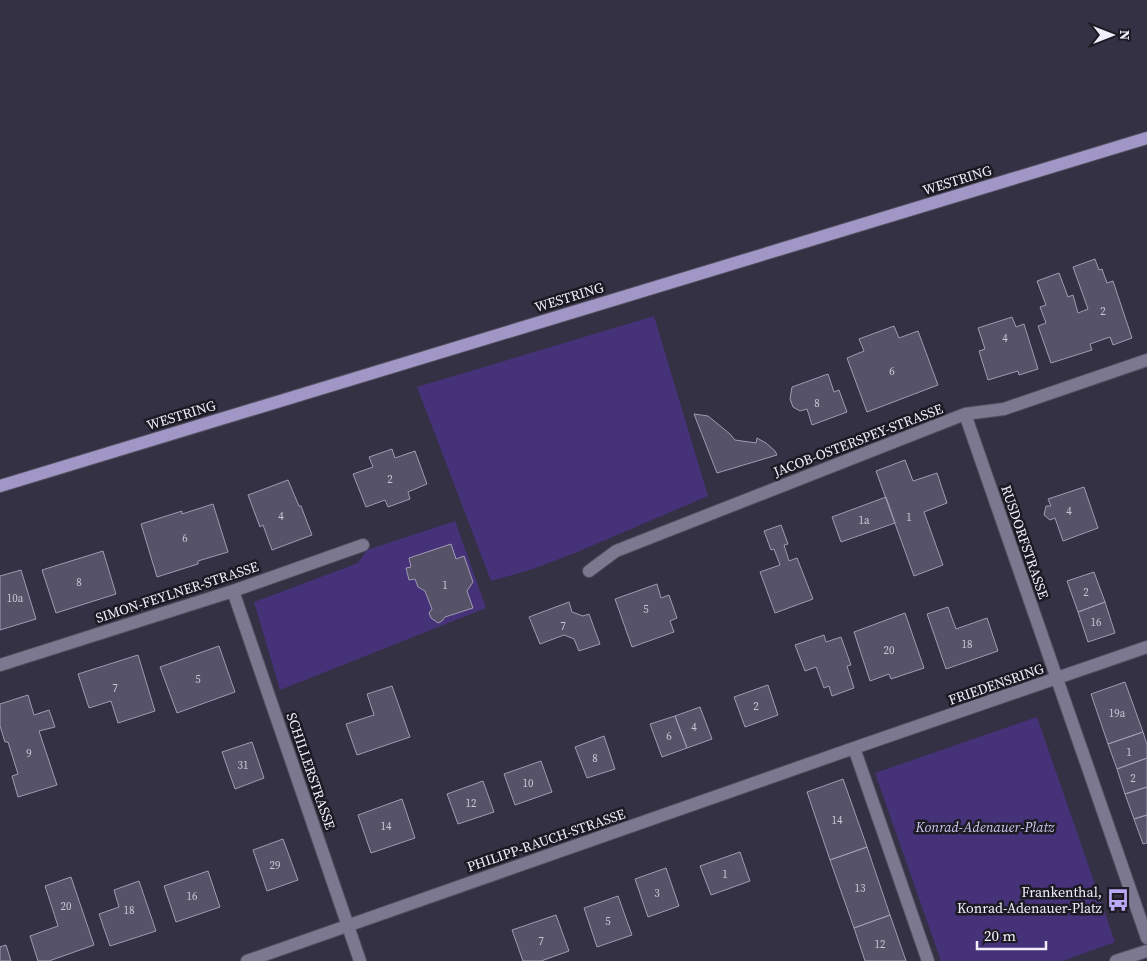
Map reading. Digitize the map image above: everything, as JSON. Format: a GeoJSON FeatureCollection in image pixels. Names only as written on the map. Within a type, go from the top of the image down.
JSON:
{"type":"FeatureCollection","features":[{"type":"Feature","properties":{"kind":"main road","name":"WESTRING"},"geometry":{"type":"LineString","coordinates":[[0,486],[1147,138]]}},
{"type":"Feature","properties":{"kind":"street","name":"JACOB-OSTERSPEY-STRASSE"},"geometry":{"type":"LineString","coordinates":[[589,571],[616,550],[965,414],[1004,409],[1147,360]]}},
{"type":"Feature","properties":{"kind":"street","name":"RUSDORFSTRASSE"},"geometry":{"type":"LineString","coordinates":[[965,414],[1057,678]]}},
{"type":"Feature","properties":{"kind":"street","name":"SIMON-FEYLNER-STRASSE"},"geometry":{"type":"LineString","coordinates":[[0,665],[233,591],[362,545]]}},
{"type":"Feature","properties":{"kind":"street","name":"SCHILLERSTRASSE"},"geometry":{"type":"LineString","coordinates":[[233,591],[360,961]]}},
{"type":"Feature","properties":{"kind":"street","name":"FRIEDENSRING"},"geometry":{"type":"LineString","coordinates":[[854,748],[1147,648]]}},
{"type":"Feature","properties":{"kind":"street"},"geometry":{"type":"LineString","coordinates":[[1057,678],[1147,938]]}},
{"type":"Feature","properties":{"kind":"street"},"geometry":{"type":"LineString","coordinates":[[854,748],[928,961]]}},
{"type":"Feature","properties":{"kind":"street","name":"PHILIPP-RAUCH-STRASSE"},"geometry":{"type":"LineString","coordinates":[[247,961],[854,748]]}},
{"type":"Feature","properties":{"kind":"street"},"geometry":{"type":"LineString","coordinates":[[1116,961],[1147,952]]}},
{"type":"Feature","properties":{"kind":"green space"},"geometry":{"type":"Polygon","coordinates":[[[654,316],[708,496],[575,553],[533,569],[491,581],[417,387],[654,316]]]}},
{"type":"Feature","properties":{"kind":"green space"},"geometry":{"type":"Polygon","coordinates":[[[455,521],[486,608],[280,690],[254,602],[358,563],[367,550],[455,521]]]}},
{"type":"Feature","properties":{"kind":"green space","name":"Konrad-Adenauer-Platz"},"geometry":{"type":"Polygon","coordinates":[[[1037,717],[1115,942],[1063,961],[941,961],[875,773],[1037,717]]]}},
{"type":"Feature","properties":{"kind":"building"},"geometry":{"type":"Polygon","coordinates":[[[1095,259],[1099,270],[1102,269],[1107,283],[1113,281],[1132,338],[1113,345],[1110,337],[1090,344],[1092,350],[1051,363],[1038,326],[1046,323],[1040,307],[1046,305],[1037,281],[1059,273],[1068,297],[1073,295],[1078,313],[1088,309],[1073,267],[1095,259]]]}},
{"type":"Feature","properties":{"kind":"building"},"geometry":{"type":"Polygon","coordinates":[[[1012,317],[1016,327],[1024,324],[1038,369],[1019,375],[1018,371],[988,380],[979,351],[985,349],[978,328],[1012,317]]]}},
{"type":"Feature","properties":{"kind":"building"},"geometry":{"type":"Polygon","coordinates":[[[894,326],[899,338],[918,331],[938,385],[867,412],[847,358],[864,351],[859,339],[894,326]]]}},
{"type":"Feature","properties":{"kind":"building"},"geometry":{"type":"Polygon","coordinates":[[[828,374],[834,392],[839,390],[847,412],[812,425],[807,409],[800,411],[793,407],[790,399],[792,387],[828,374]]]}},
{"type":"Feature","properties":{"kind":"building"},"geometry":{"type":"Polygon","coordinates":[[[694,414],[708,416],[735,440],[756,443],[757,438],[766,443],[777,455],[717,473],[694,414]]]}},
{"type":"Feature","properties":{"kind":"building"},"geometry":{"type":"Polygon","coordinates":[[[392,449],[395,458],[415,451],[427,484],[408,492],[410,499],[388,507],[385,500],[366,507],[353,474],[373,467],[369,457],[392,449]]]}},
{"type":"Feature","properties":{"kind":"building"},"geometry":{"type":"Polygon","coordinates":[[[905,460],[913,481],[937,473],[947,503],[924,512],[943,565],[914,576],[876,471],[905,460]]]}},
{"type":"Feature","properties":{"kind":"building"},"geometry":{"type":"Polygon","coordinates":[[[288,480],[299,506],[301,506],[312,535],[272,550],[263,525],[260,527],[248,495],[288,480]]]}},
{"type":"Feature","properties":{"kind":"building"},"geometry":{"type":"Polygon","coordinates":[[[1084,487],[1098,528],[1063,541],[1055,518],[1050,520],[1044,515],[1046,506],[1051,506],[1048,499],[1084,487]]]}},
{"type":"Feature","properties":{"kind":"building"},"geometry":{"type":"Polygon","coordinates":[[[886,497],[895,523],[841,542],[832,517],[886,497]]]}},
{"type":"Feature","properties":{"kind":"building"},"geometry":{"type":"Polygon","coordinates":[[[213,504],[228,552],[157,577],[141,524],[182,511],[182,514],[213,504]]]}},
{"type":"Feature","properties":{"kind":"building"},"geometry":{"type":"Polygon","coordinates":[[[781,525],[788,544],[784,545],[789,561],[797,558],[813,599],[775,613],[760,572],[780,565],[774,549],[771,550],[764,531],[781,525]]]}},
{"type":"Feature","properties":{"kind":"building"},"geometry":{"type":"Polygon","coordinates":[[[451,544],[456,559],[464,556],[473,582],[467,591],[473,608],[445,617],[438,623],[431,618],[429,613],[432,609],[425,591],[418,587],[415,579],[409,580],[406,568],[411,567],[409,558],[451,544]]]}},
{"type":"Feature","properties":{"kind":"building"},"geometry":{"type":"Polygon","coordinates":[[[103,551],[116,594],[56,613],[42,570],[103,551]]]}},
{"type":"Feature","properties":{"kind":"building"},"geometry":{"type":"Polygon","coordinates":[[[21,570],[36,619],[0,630],[0,576],[21,570]]]}},
{"type":"Feature","properties":{"kind":"building"},"geometry":{"type":"Polygon","coordinates":[[[1094,572],[1105,602],[1078,612],[1067,581],[1094,572]]]}},
{"type":"Feature","properties":{"kind":"building"},"geometry":{"type":"Polygon","coordinates":[[[657,584],[661,598],[669,595],[677,618],[670,621],[674,632],[632,647],[615,599],[657,584]]]}},
{"type":"Feature","properties":{"kind":"building"},"geometry":{"type":"Polygon","coordinates":[[[569,602],[572,612],[583,616],[589,614],[600,644],[579,651],[574,639],[564,635],[540,644],[529,617],[569,602]]]}},
{"type":"Feature","properties":{"kind":"building"},"geometry":{"type":"Polygon","coordinates":[[[1105,602],[1115,633],[1088,642],[1078,612],[1105,602]]]}},
{"type":"Feature","properties":{"kind":"building"},"geometry":{"type":"Polygon","coordinates":[[[948,607],[956,629],[987,618],[998,651],[946,669],[927,614],[948,607]]]}},
{"type":"Feature","properties":{"kind":"building"},"geometry":{"type":"Polygon","coordinates":[[[905,613],[924,668],[891,679],[889,674],[870,681],[854,632],[905,613]]]}},
{"type":"Feature","properties":{"kind":"building"},"geometry":{"type":"Polygon","coordinates":[[[824,635],[826,642],[841,637],[851,665],[847,666],[854,688],[832,696],[829,686],[824,688],[816,667],[805,671],[795,645],[824,635]]]}},
{"type":"Feature","properties":{"kind":"building"},"geometry":{"type":"Polygon","coordinates":[[[219,646],[235,692],[177,713],[160,667],[219,646]]]}},
{"type":"Feature","properties":{"kind":"building"},"geometry":{"type":"Polygon","coordinates":[[[138,655],[155,711],[118,723],[111,701],[89,708],[78,674],[138,655]]]}},
{"type":"Feature","properties":{"kind":"building"},"geometry":{"type":"Polygon","coordinates":[[[1125,682],[1143,732],[1108,744],[1091,694],[1125,682]]]}},
{"type":"Feature","properties":{"kind":"building"},"geometry":{"type":"Polygon","coordinates":[[[768,685],[778,715],[745,727],[734,697],[768,685]]]}},
{"type":"Feature","properties":{"kind":"building"},"geometry":{"type":"Polygon","coordinates":[[[392,686],[410,737],[357,755],[346,724],[374,715],[367,694],[392,686]]]}},
{"type":"Feature","properties":{"kind":"building"},"geometry":{"type":"Polygon","coordinates":[[[28,695],[34,715],[49,710],[55,727],[39,731],[57,785],[18,797],[12,776],[18,774],[8,742],[5,742],[0,726],[0,704],[28,695]]]}},
{"type":"Feature","properties":{"kind":"building"},"geometry":{"type":"Polygon","coordinates":[[[700,707],[712,739],[687,748],[675,716],[700,707]]]}},
{"type":"Feature","properties":{"kind":"building"},"geometry":{"type":"Polygon","coordinates":[[[675,716],[687,748],[662,757],[650,724],[675,716]]]}},
{"type":"Feature","properties":{"kind":"building"},"geometry":{"type":"Polygon","coordinates":[[[1143,732],[1147,745],[1147,758],[1117,769],[1108,744],[1143,732]]]}},
{"type":"Feature","properties":{"kind":"building"},"geometry":{"type":"Polygon","coordinates":[[[604,736],[615,769],[587,778],[575,747],[604,736]]]}},
{"type":"Feature","properties":{"kind":"building"},"geometry":{"type":"Polygon","coordinates":[[[252,742],[264,778],[235,789],[222,752],[252,742]]]}},
{"type":"Feature","properties":{"kind":"building"},"geometry":{"type":"Polygon","coordinates":[[[1147,758],[1147,787],[1125,794],[1117,769],[1147,758]]]}},
{"type":"Feature","properties":{"kind":"building"},"geometry":{"type":"Polygon","coordinates":[[[541,761],[552,792],[515,805],[504,774],[541,761]]]}},
{"type":"Feature","properties":{"kind":"building"},"geometry":{"type":"Polygon","coordinates":[[[843,779],[867,847],[830,860],[807,792],[843,779]]]}},
{"type":"Feature","properties":{"kind":"building"},"geometry":{"type":"Polygon","coordinates":[[[483,781],[494,812],[458,824],[447,794],[483,781]]]}},
{"type":"Feature","properties":{"kind":"building"},"geometry":{"type":"Polygon","coordinates":[[[1147,787],[1147,815],[1134,819],[1125,794],[1147,787]]]}},
{"type":"Feature","properties":{"kind":"building"},"geometry":{"type":"Polygon","coordinates":[[[402,799],[415,838],[371,853],[358,815],[402,799]]]}},
{"type":"Feature","properties":{"kind":"building"},"geometry":{"type":"Polygon","coordinates":[[[1147,815],[1147,843],[1143,844],[1134,819],[1147,815]]]}},
{"type":"Feature","properties":{"kind":"building"},"geometry":{"type":"Polygon","coordinates":[[[283,839],[298,880],[267,891],[253,850],[283,839]]]}},
{"type":"Feature","properties":{"kind":"building"},"geometry":{"type":"Polygon","coordinates":[[[867,847],[890,915],[854,928],[830,860],[867,847]]]}},
{"type":"Feature","properties":{"kind":"building"},"geometry":{"type":"Polygon","coordinates":[[[740,852],[750,881],[711,895],[700,866],[740,852]]]}},
{"type":"Feature","properties":{"kind":"building"},"geometry":{"type":"Polygon","coordinates":[[[666,868],[679,906],[648,917],[635,879],[666,868]]]}},
{"type":"Feature","properties":{"kind":"building"},"geometry":{"type":"Polygon","coordinates":[[[208,871],[220,907],[176,922],[164,886],[208,871]]]}},
{"type":"Feature","properties":{"kind":"building"},"geometry":{"type":"Polygon","coordinates":[[[71,877],[94,945],[49,961],[38,961],[30,936],[58,926],[45,886],[71,877]]]}},
{"type":"Feature","properties":{"kind":"building"},"geometry":{"type":"Polygon","coordinates":[[[139,881],[156,931],[110,946],[99,914],[119,907],[114,890],[139,881]]]}},
{"type":"Feature","properties":{"kind":"building"},"geometry":{"type":"Polygon","coordinates":[[[618,896],[632,935],[597,947],[584,908],[618,896]]]}},
{"type":"Feature","properties":{"kind":"building"},"geometry":{"type":"Polygon","coordinates":[[[556,915],[569,951],[541,961],[523,961],[512,930],[556,915]]]}},
{"type":"Feature","properties":{"kind":"building"},"geometry":{"type":"Polygon","coordinates":[[[890,915],[906,961],[865,961],[854,928],[890,915]]]}},
{"type":"Feature","properties":{"kind":"building"},"geometry":{"type":"Polygon","coordinates":[[[6,945],[11,961],[0,961],[0,947],[6,945]]]}},
{"type":"Feature","properties":{"kind":"place","name":"Frankenthal, Konrad-Adenauer-Platz"},"geometry":{"type":"Point","coordinates":[1118,900]}}]}
